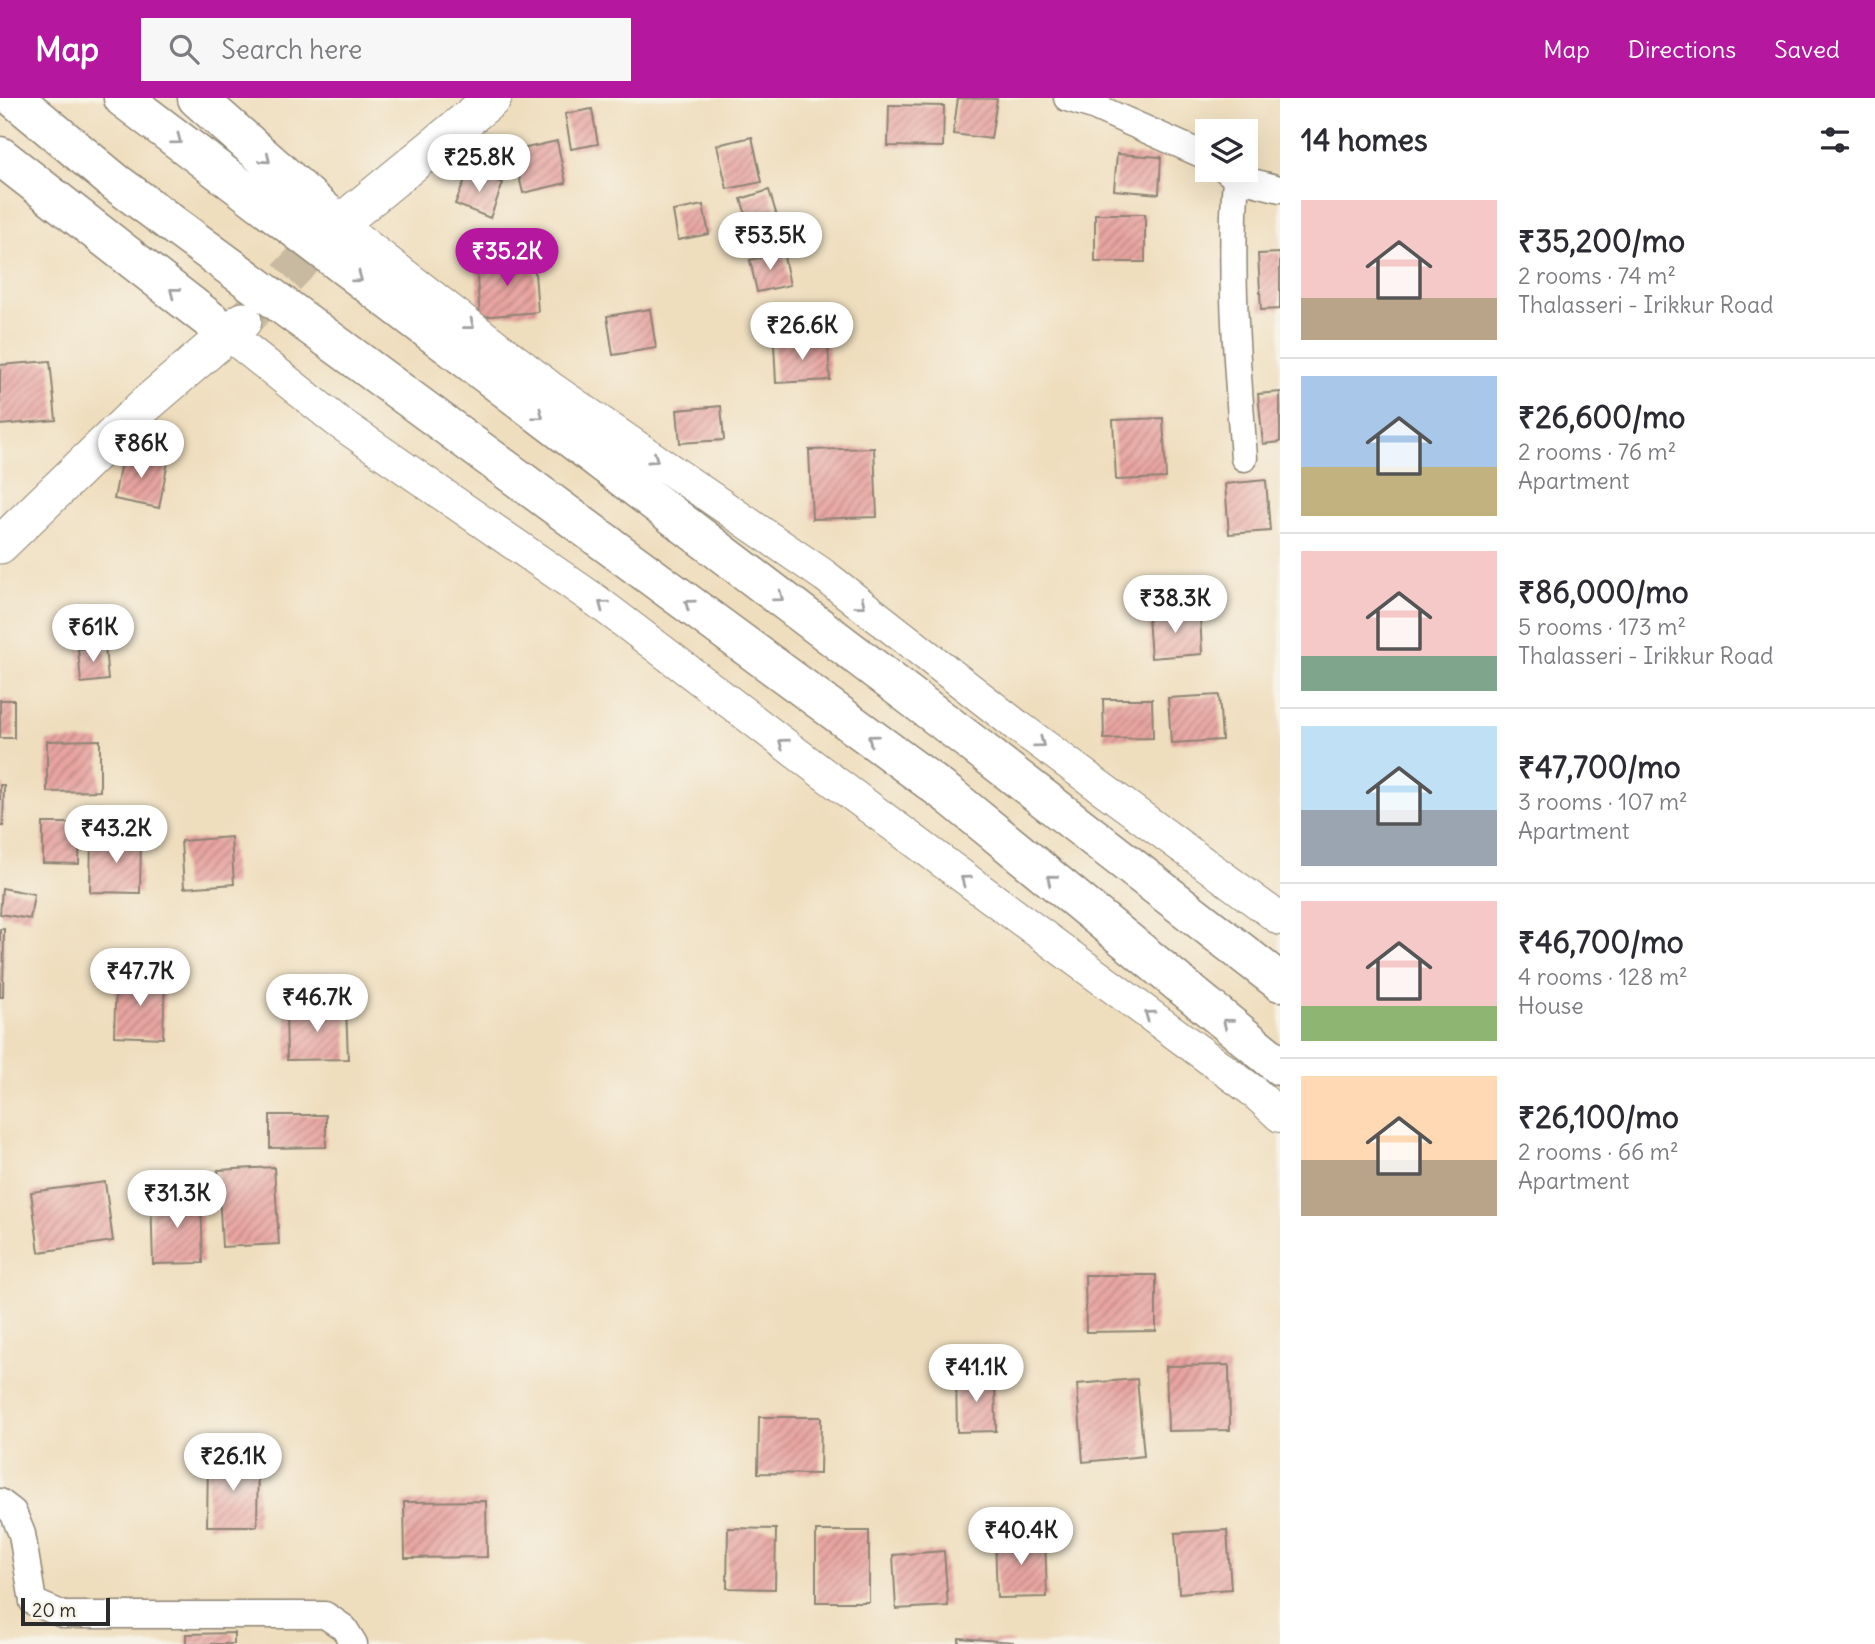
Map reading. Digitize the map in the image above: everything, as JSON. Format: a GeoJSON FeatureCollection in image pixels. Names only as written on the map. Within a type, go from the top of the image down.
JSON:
{"type":"FeatureCollection","features":[{"type":"Feature","properties":{"kind":"highway"},"geometry":{"type":"LineString","coordinates":[[14,98],[115,182],[950,796],[1280,1066]]}},
{"type":"Feature","properties":{"kind":"highway"},"geometry":{"type":"LineString","coordinates":[[123,98],[976,746],[1280,982]]}},
{"type":"Feature","properties":{"kind":"highway"},"geometry":{"type":"LineString","coordinates":[[197,98],[339,224]]}},
{"type":"Feature","properties":{"kind":"highway"},"geometry":{"type":"LineString","coordinates":[[0,156],[235,328]]}},
{"type":"Feature","properties":{"kind":"main road"},"geometry":{"type":"LineString","coordinates":[[339,224],[493,98]]}},
{"type":"Feature","properties":{"kind":"main road"},"geometry":{"type":"LineString","coordinates":[[0,545],[143,407],[235,328]]}},
{"type":"Feature","properties":{"kind":"street"},"geometry":{"type":"LineString","coordinates":[[1067,98],[1104,111],[1195,151]]}},
{"type":"Feature","properties":{"kind":"street"},"geometry":{"type":"LineString","coordinates":[[1231,182],[1236,354],[1244,458]]}},
{"type":"Feature","properties":{"kind":"street"},"geometry":{"type":"LineString","coordinates":[[1257,182],[1280,189]]}},
{"type":"Feature","properties":{"kind":"street"},"geometry":{"type":"LineString","coordinates":[[339,224],[551,388],[825,576],[1016,725],[1280,919]]}},
{"type":"Feature","properties":{"kind":"street"},"geometry":{"type":"LineString","coordinates":[[235,328],[337,421],[598,602],[853,796],[1253,1091],[1280,1116]]}},
{"type":"Feature","properties":{"kind":"street"},"geometry":{"type":"LineString","coordinates":[[0,1503],[13,1512],[22,1534],[33,1602],[64,1615],[324,1615],[344,1628],[354,1644]]}},
{"type":"Feature","properties":{"kind":"building"},"geometry":{"type":"Polygon","coordinates":[[[958,98],[997,99],[991,139],[953,134],[958,98]]]}},
{"type":"Feature","properties":{"kind":"building"},"geometry":{"type":"Polygon","coordinates":[[[889,105],[944,106],[943,147],[888,146],[889,105]]]}},
{"type":"Feature","properties":{"kind":"building"},"geometry":{"type":"Polygon","coordinates":[[[592,109],[598,144],[571,149],[565,114],[592,109]]]}},
{"type":"Feature","properties":{"kind":"building"},"geometry":{"type":"Polygon","coordinates":[[[752,137],[762,182],[727,189],[717,145],[752,137]]]}},
{"type":"Feature","properties":{"kind":"building"},"geometry":{"type":"Polygon","coordinates":[[[557,141],[566,183],[523,193],[513,151],[557,141]]]}},
{"type":"Feature","properties":{"kind":"building"},"geometry":{"type":"Polygon","coordinates":[[[1117,154],[1161,157],[1159,194],[1114,190],[1117,154]]]}},
{"type":"Feature","properties":{"kind":"building"},"geometry":{"type":"Polygon","coordinates":[[[469,170],[503,183],[490,218],[455,204],[469,170]]]}},
{"type":"Feature","properties":{"kind":"building"},"geometry":{"type":"Polygon","coordinates":[[[769,190],[779,223],[751,231],[741,199],[769,190]]]}},
{"type":"Feature","properties":{"kind":"building"},"geometry":{"type":"Polygon","coordinates":[[[703,205],[709,234],[678,240],[673,211],[703,205]]]}},
{"type":"Feature","properties":{"kind":"building"},"geometry":{"type":"Polygon","coordinates":[[[1095,214],[1145,214],[1145,262],[1095,262],[1095,214]]]}},
{"type":"Feature","properties":{"kind":"building"},"geometry":{"type":"Polygon","coordinates":[[[783,252],[790,285],[757,292],[750,260],[783,252]]]}},
{"type":"Feature","properties":{"kind":"building"},"geometry":{"type":"Polygon","coordinates":[[[1280,253],[1280,309],[1261,310],[1258,254],[1280,253]]]}},
{"type":"Feature","properties":{"kind":"building"},"geometry":{"type":"Polygon","coordinates":[[[534,260],[538,312],[480,317],[476,265],[534,260]]]}},
{"type":"Feature","properties":{"kind":"building"},"geometry":{"type":"Polygon","coordinates":[[[650,309],[656,348],[613,355],[607,316],[650,309]]]}},
{"type":"Feature","properties":{"kind":"building"},"geometry":{"type":"Polygon","coordinates":[[[828,342],[830,380],[776,383],[774,344],[828,342]]]}},
{"type":"Feature","properties":{"kind":"building"},"geometry":{"type":"Polygon","coordinates":[[[50,361],[56,420],[0,425],[0,365],[50,361]]]}},
{"type":"Feature","properties":{"kind":"building"},"geometry":{"type":"Polygon","coordinates":[[[1280,392],[1280,442],[1263,444],[1258,394],[1280,392]]]}},
{"type":"Feature","properties":{"kind":"building"},"geometry":{"type":"Polygon","coordinates":[[[721,406],[724,440],[680,443],[677,410],[721,406]]]}},
{"type":"Feature","properties":{"kind":"building"},"geometry":{"type":"Polygon","coordinates":[[[1163,418],[1166,478],[1116,480],[1113,420],[1163,418]]]}},
{"type":"Feature","properties":{"kind":"building"},"geometry":{"type":"Polygon","coordinates":[[[874,448],[877,517],[812,519],[809,450],[874,448]]]}},
{"type":"Feature","properties":{"kind":"building"},"geometry":{"type":"Polygon","coordinates":[[[123,452],[168,461],[159,508],[114,499],[123,452]]]}},
{"type":"Feature","properties":{"kind":"building"},"geometry":{"type":"Polygon","coordinates":[[[1266,480],[1270,531],[1229,534],[1225,484],[1266,480]]]}},
{"type":"Feature","properties":{"kind":"building"},"geometry":{"type":"Polygon","coordinates":[[[1200,613],[1202,654],[1151,658],[1148,617],[1200,613]]]}},
{"type":"Feature","properties":{"kind":"building"},"geometry":{"type":"Polygon","coordinates":[[[105,646],[108,680],[81,683],[78,649],[105,646]]]}},
{"type":"Feature","properties":{"kind":"building"},"geometry":{"type":"Polygon","coordinates":[[[1219,695],[1222,740],[1171,743],[1168,698],[1219,695]]]}},
{"type":"Feature","properties":{"kind":"building"},"geometry":{"type":"Polygon","coordinates":[[[1103,699],[1152,699],[1153,738],[1104,739],[1103,699]]]}},
{"type":"Feature","properties":{"kind":"building"},"geometry":{"type":"Polygon","coordinates":[[[0,700],[14,700],[14,738],[0,738],[0,700]]]}},
{"type":"Feature","properties":{"kind":"building"},"geometry":{"type":"Polygon","coordinates":[[[100,740],[100,791],[47,792],[47,741],[100,740]]]}},
{"type":"Feature","properties":{"kind":"building"},"geometry":{"type":"Polygon","coordinates":[[[0,785],[4,785],[3,826],[0,826],[0,785]]]}},
{"type":"Feature","properties":{"kind":"building"},"geometry":{"type":"Polygon","coordinates":[[[43,823],[80,823],[79,864],[43,863],[43,823]]]}},
{"type":"Feature","properties":{"kind":"building"},"geometry":{"type":"Polygon","coordinates":[[[91,837],[141,838],[140,893],[90,892],[91,837]]]}},
{"type":"Feature","properties":{"kind":"building"},"geometry":{"type":"Polygon","coordinates":[[[231,837],[234,884],[184,888],[181,841],[231,837]]]}},
{"type":"Feature","properties":{"kind":"building"},"geometry":{"type":"Polygon","coordinates":[[[2,888],[34,894],[30,919],[0,914],[2,888]]]}},
{"type":"Feature","properties":{"kind":"building"},"geometry":{"type":"Polygon","coordinates":[[[0,929],[4,929],[3,997],[0,997],[0,929]]]}},
{"type":"Feature","properties":{"kind":"building"},"geometry":{"type":"Polygon","coordinates":[[[116,978],[165,980],[163,1038],[114,1036],[116,978]]]}},
{"type":"Feature","properties":{"kind":"building"},"geometry":{"type":"Polygon","coordinates":[[[346,1008],[348,1059],[287,1060],[286,1009],[346,1008]]]}},
{"type":"Feature","properties":{"kind":"building"},"geometry":{"type":"Polygon","coordinates":[[[270,1115],[326,1115],[326,1147],[270,1148],[270,1115]]]}},
{"type":"Feature","properties":{"kind":"building"},"geometry":{"type":"Polygon","coordinates":[[[274,1167],[279,1244],[222,1247],[218,1170],[274,1167]]]}},
{"type":"Feature","properties":{"kind":"building"},"geometry":{"type":"Polygon","coordinates":[[[105,1182],[113,1241],[39,1252],[31,1192],[105,1182]]]}},
{"type":"Feature","properties":{"kind":"building"},"geometry":{"type":"Polygon","coordinates":[[[201,1196],[203,1263],[153,1264],[151,1197],[201,1196]]]}},
{"type":"Feature","properties":{"kind":"building"},"geometry":{"type":"Polygon","coordinates":[[[1085,1275],[1156,1275],[1156,1331],[1086,1332],[1085,1275]]]}},
{"type":"Feature","properties":{"kind":"building"},"geometry":{"type":"Polygon","coordinates":[[[1229,1365],[1230,1430],[1168,1431],[1166,1366],[1229,1365]]]}},
{"type":"Feature","properties":{"kind":"building"},"geometry":{"type":"Polygon","coordinates":[[[995,1375],[996,1431],[957,1432],[956,1376],[995,1375]]]}},
{"type":"Feature","properties":{"kind":"building"},"geometry":{"type":"Polygon","coordinates":[[[1137,1379],[1144,1456],[1083,1462],[1077,1384],[1137,1379]]]}},
{"type":"Feature","properties":{"kind":"building"},"geometry":{"type":"Polygon","coordinates":[[[759,1417],[821,1417],[820,1474],[758,1473],[759,1417]]]}},
{"type":"Feature","properties":{"kind":"building"},"geometry":{"type":"Polygon","coordinates":[[[258,1458],[257,1526],[207,1526],[208,1460],[258,1458]]]}},
{"type":"Feature","properties":{"kind":"building"},"geometry":{"type":"Polygon","coordinates":[[[486,1501],[487,1557],[405,1558],[404,1502],[486,1501]]]}},
{"type":"Feature","properties":{"kind":"building"},"geometry":{"type":"Polygon","coordinates":[[[728,1528],[776,1529],[775,1589],[727,1588],[728,1528]]]}},
{"type":"Feature","properties":{"kind":"building"},"geometry":{"type":"Polygon","coordinates":[[[1227,1530],[1231,1589],[1179,1593],[1175,1533],[1227,1530]]]}},
{"type":"Feature","properties":{"kind":"building"},"geometry":{"type":"Polygon","coordinates":[[[816,1531],[869,1531],[869,1602],[816,1602],[816,1531]]]}},
{"type":"Feature","properties":{"kind":"building"},"geometry":{"type":"Polygon","coordinates":[[[1045,1536],[1047,1597],[997,1598],[995,1538],[1045,1536]]]}},
{"type":"Feature","properties":{"kind":"building"},"geometry":{"type":"Polygon","coordinates":[[[944,1551],[948,1606],[896,1609],[893,1555],[944,1551]]]}},
{"type":"Feature","properties":{"kind":"building"},"geometry":{"type":"Polygon","coordinates":[[[234,1633],[234,1644],[186,1644],[186,1634],[234,1633]]]}},
{"type":"Feature","properties":{"kind":"building"},"geometry":{"type":"Polygon","coordinates":[[[959,1638],[1013,1642],[1013,1644],[959,1644],[959,1638]]]}},
{"type":"Feature","properties":{"kind":"tunnel"},"geometry":{"type":"LineString","coordinates":[[248,316],[338,225]]}}]}
